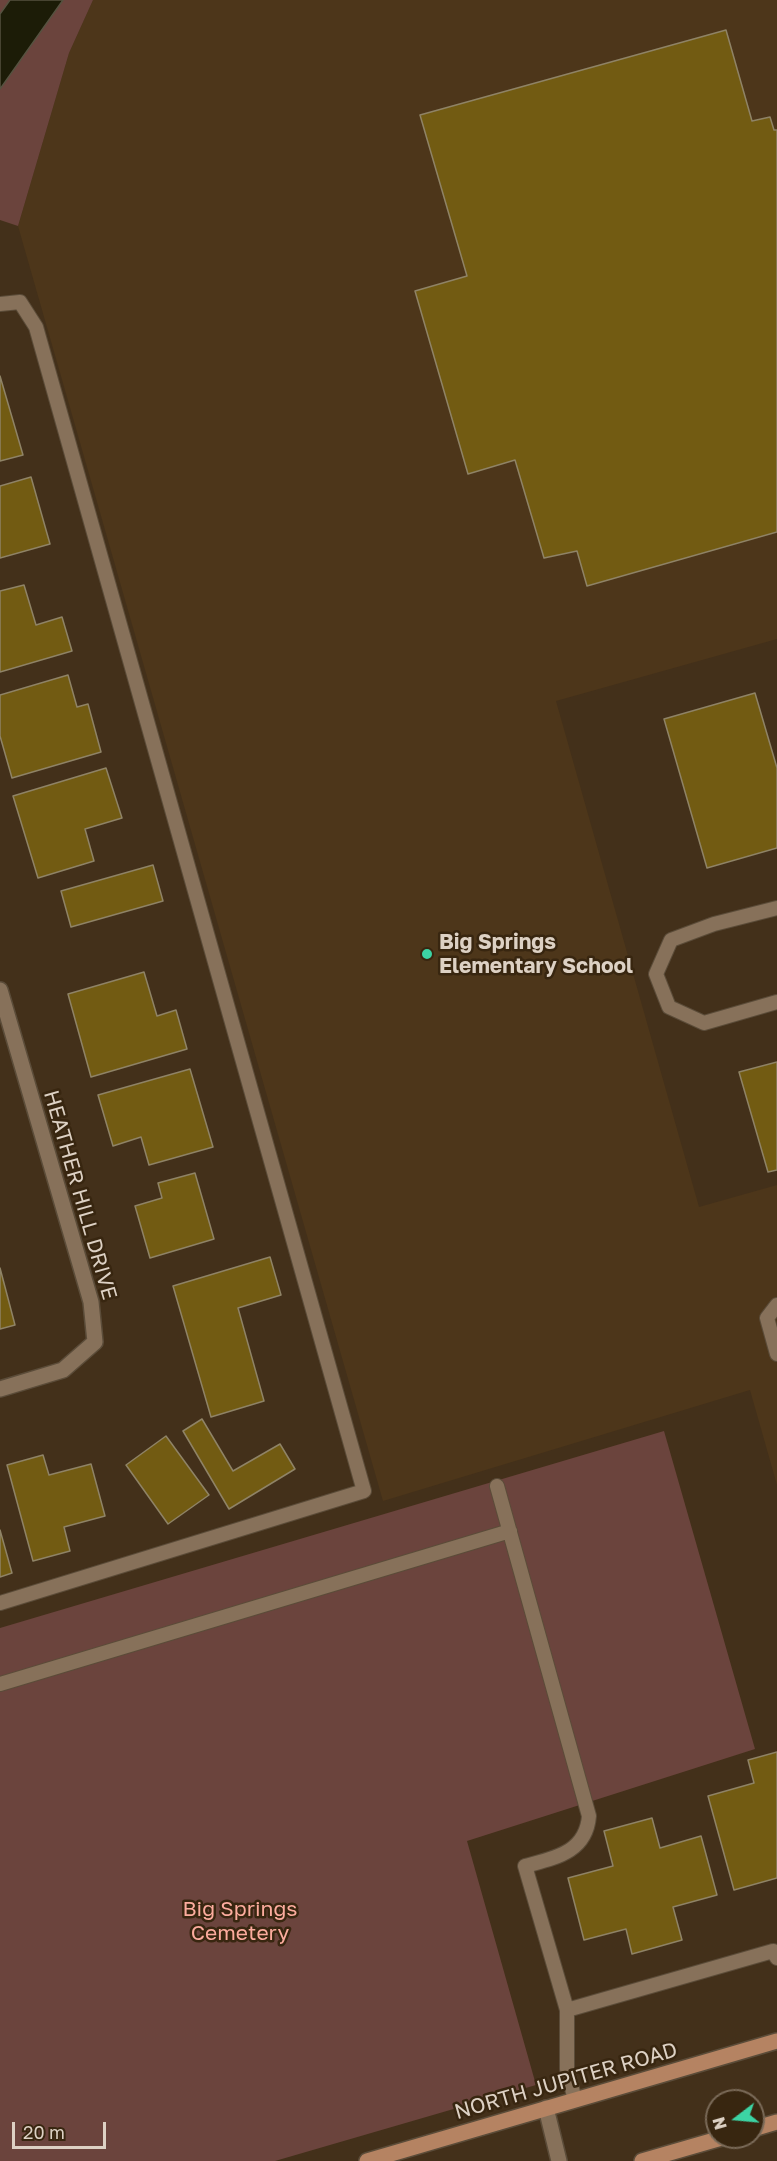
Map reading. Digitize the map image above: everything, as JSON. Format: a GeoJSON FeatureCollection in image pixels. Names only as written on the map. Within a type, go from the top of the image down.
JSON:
{"type":"FeatureCollection","features":[{"type":"Feature","properties":{"kind":"main road","name":"NORTH JUPITER ROAD"},"geometry":{"type":"LineString","coordinates":[[367,2161],[777,2041]]}},
{"type":"Feature","properties":{"kind":"main road"},"geometry":{"type":"LineString","coordinates":[[642,2161],[705,2143]]}},
{"type":"Feature","properties":{"kind":"street","name":"HEATHER HILL DRIVE"},"geometry":{"type":"LineString","coordinates":[[0,990],[91,1302],[95,1342],[63,1370],[0,1389]]}},
{"type":"Feature","properties":{"kind":"street"},"geometry":{"type":"LineString","coordinates":[[546,2108],[559,2161]]}},
{"type":"Feature","properties":{"kind":"lane"},"geometry":{"type":"LineString","coordinates":[[0,304],[21,302],[36,327],[364,1491],[0,1603]]}},
{"type":"Feature","properties":{"kind":"lane"},"geometry":{"type":"LineString","coordinates":[[777,908],[714,924],[671,940],[656,974],[669,1007],[705,1023],[777,1002]]}},
{"type":"Feature","properties":{"kind":"lane"},"geometry":{"type":"LineString","coordinates":[[777,1305],[767,1318],[777,1354]]}},
{"type":"Feature","properties":{"kind":"lane"},"geometry":{"type":"LineString","coordinates":[[497,1486],[589,1816],[588,1828],[565,1855],[525,1866],[567,2010],[567,2069],[575,2100]]}},
{"type":"Feature","properties":{"kind":"lane"},"geometry":{"type":"LineString","coordinates":[[0,1684],[510,1532]]}},
{"type":"Feature","properties":{"kind":"lane"},"geometry":{"type":"LineString","coordinates":[[567,2010],[773,1951],[777,1958]]}},
{"type":"Feature","properties":{"kind":"shaded area"},"geometry":{"type":"Polygon","coordinates":[[[10,0],[63,0],[0,89],[0,14],[10,0]]]}},
{"type":"Feature","properties":{"kind":"shaded area","name":"Big Springs Elementary School"},"geometry":{"type":"Polygon","coordinates":[[[93,0],[777,0],[777,639],[556,701],[699,1207],[777,1185],[777,1485],[750,1390],[383,1501],[18,226],[69,53],[93,0]]]}},
{"type":"Feature","properties":{"kind":"green space"},"geometry":{"type":"Polygon","coordinates":[[[0,0],[93,0],[69,53],[18,226],[0,220],[0,0]]]}},
{"type":"Feature","properties":{"kind":"green space","name":"Big Springs Cemetery"},"geometry":{"type":"Polygon","coordinates":[[[664,1431],[755,1749],[467,1841],[536,2085],[275,2161],[0,2161],[0,1628],[664,1431]]]}},
{"type":"Feature","properties":{"kind":"building"},"geometry":{"type":"Polygon","coordinates":[[[726,30],[752,121],[770,117],[774,130],[777,130],[777,532],[587,586],[577,551],[544,558],[515,460],[468,474],[415,291],[467,276],[420,115],[726,30]]]}},
{"type":"Feature","properties":{"kind":"building"},"geometry":{"type":"Polygon","coordinates":[[[0,376],[23,455],[0,461],[0,376]]]}},
{"type":"Feature","properties":{"kind":"building"},"geometry":{"type":"Polygon","coordinates":[[[31,477],[50,544],[0,558],[0,486],[31,477]]]}},
{"type":"Feature","properties":{"kind":"building"},"geometry":{"type":"Polygon","coordinates":[[[24,585],[36,625],[62,617],[72,651],[0,672],[0,591],[24,585]]]}},
{"type":"Feature","properties":{"kind":"building"},"geometry":{"type":"Polygon","coordinates":[[[68,675],[77,707],[88,704],[101,752],[12,778],[0,736],[0,695],[68,675]]]}},
{"type":"Feature","properties":{"kind":"building"},"geometry":{"type":"Polygon","coordinates":[[[755,693],[777,768],[777,848],[707,868],[664,719],[755,693]]]}},
{"type":"Feature","properties":{"kind":"building"},"geometry":{"type":"Polygon","coordinates":[[[106,768],[122,818],[85,829],[94,861],[38,878],[13,796],[106,768]]]}},
{"type":"Feature","properties":{"kind":"building"},"geometry":{"type":"Polygon","coordinates":[[[153,865],[163,901],[71,927],[61,891],[153,865]]]}},
{"type":"Feature","properties":{"kind":"building"},"geometry":{"type":"Polygon","coordinates":[[[144,972],[157,1016],[176,1010],[187,1049],[91,1077],[68,994],[144,972]]]}},
{"type":"Feature","properties":{"kind":"building"},"geometry":{"type":"Polygon","coordinates":[[[777,1062],[777,1170],[768,1172],[739,1072],[777,1062]]]}},
{"type":"Feature","properties":{"kind":"building"},"geometry":{"type":"Polygon","coordinates":[[[190,1069],[213,1147],[149,1165],[141,1137],[113,1146],[98,1095],[190,1069]]]}},
{"type":"Feature","properties":{"kind":"building"},"geometry":{"type":"Polygon","coordinates":[[[195,1173],[214,1239],[150,1258],[135,1206],[162,1198],[158,1183],[195,1173]]]}},
{"type":"Feature","properties":{"kind":"building"},"geometry":{"type":"Polygon","coordinates":[[[270,1257],[281,1295],[238,1308],[264,1401],[211,1417],[173,1286],[270,1257]]]}},
{"type":"Feature","properties":{"kind":"building"},"geometry":{"type":"Polygon","coordinates":[[[0,1268],[15,1325],[0,1329],[0,1268]]]}},
{"type":"Feature","properties":{"kind":"building"},"geometry":{"type":"Polygon","coordinates":[[[202,1419],[233,1471],[280,1444],[295,1469],[229,1509],[183,1431],[202,1419]]]}},
{"type":"Feature","properties":{"kind":"building"},"geometry":{"type":"Polygon","coordinates":[[[166,1436],[209,1495],[168,1524],[126,1465],[166,1436]]]}},
{"type":"Feature","properties":{"kind":"building"},"geometry":{"type":"Polygon","coordinates":[[[43,1455],[49,1475],[91,1464],[105,1516],[64,1527],[70,1551],[33,1561],[7,1465],[43,1455]]]}},
{"type":"Feature","properties":{"kind":"building"},"geometry":{"type":"Polygon","coordinates":[[[0,1530],[12,1573],[0,1577],[0,1530]]]}},
{"type":"Feature","properties":{"kind":"building"},"geometry":{"type":"Polygon","coordinates":[[[777,1752],[777,1878],[734,1890],[708,1796],[754,1783],[748,1760],[777,1752]]]}},
{"type":"Feature","properties":{"kind":"building"},"geometry":{"type":"Polygon","coordinates":[[[652,1818],[660,1848],[701,1836],[717,1895],[673,1907],[682,1940],[632,1954],[626,1929],[584,1940],[568,1878],[613,1866],[604,1831],[652,1818]]]}},
{"type":"Feature","properties":{"kind":"place","name":"Big Springs Elementary School"},"geometry":{"type":"Point","coordinates":[427,954]}}]}
